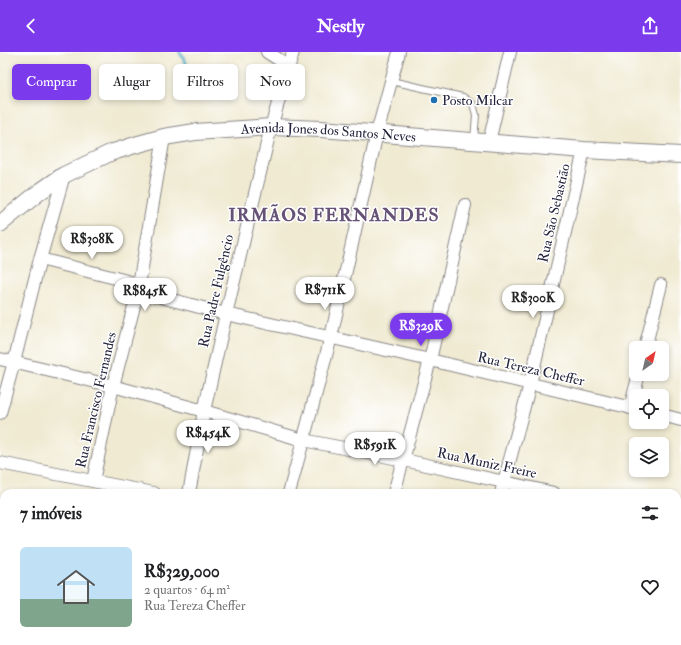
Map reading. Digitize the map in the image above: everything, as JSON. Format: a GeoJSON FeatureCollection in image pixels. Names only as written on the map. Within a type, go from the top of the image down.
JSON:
{"type":"FeatureCollection","features":[{"type":"Feature","properties":{"kind":"main road","name":"Avenida Jones dos Santos Neves"},"geometry":{"type":"LineString","coordinates":[[0,224],[38,193],[64,176],[110,153],[164,137],[195,132],[271,127],[321,129],[584,150],[681,155]]}},
{"type":"Feature","properties":{"kind":"street"},"geometry":{"type":"LineString","coordinates":[[267,52],[286,64]]}},
{"type":"Feature","properties":{"kind":"street","name":"Rua Padre Fulgêncio"},"geometry":{"type":"LineString","coordinates":[[290,64],[293,52]]}},
{"type":"Feature","properties":{"kind":"street"},"geometry":{"type":"LineString","coordinates":[[290,489],[331,337],[377,134],[399,52]]}},
{"type":"Feature","properties":{"kind":"street"},"geometry":{"type":"LineString","coordinates":[[481,141],[510,52]]}},
{"type":"Feature","properties":{"kind":"street","name":"Rua Padre Fulgêncio"},"geometry":{"type":"LineString","coordinates":[[190,489],[204,411],[226,314],[271,127],[279,100]]}},
{"type":"Feature","properties":{"kind":"street","name":"Rua Francisco Fernandes"},"geometry":{"type":"LineString","coordinates":[[93,481],[113,386],[139,288],[164,137]]}},
{"type":"Feature","properties":{"kind":"street","name":"Rua São Sebastião"},"geometry":{"type":"LineString","coordinates":[[502,487],[530,384],[584,150]]}},
{"type":"Feature","properties":{"kind":"street"},"geometry":{"type":"LineString","coordinates":[[0,413],[40,259],[64,176]]}},
{"type":"Feature","properties":{"kind":"street"},"geometry":{"type":"LineString","coordinates":[[395,489],[430,360],[465,205]]}},
{"type":"Feature","properties":{"kind":"street","name":"Rua Tereza Cheffer"},"geometry":{"type":"LineString","coordinates":[[40,259],[226,314],[331,337],[629,407]]}},
{"type":"Feature","properties":{"kind":"street"},"geometry":{"type":"LineString","coordinates":[[647,341],[661,285]]}},
{"type":"Feature","properties":{"kind":"street","name":"Rua Muniz Freire"},"geometry":{"type":"LineString","coordinates":[[0,359],[113,386],[303,440],[404,460],[502,487],[519,489]]}},
{"type":"Feature","properties":{"kind":"street"},"geometry":{"type":"LineString","coordinates":[[669,417],[681,420]]}},
{"type":"Feature","properties":{"kind":"street"},"geometry":{"type":"LineString","coordinates":[[0,463],[134,489]]}},
{"type":"Feature","properties":{"kind":"lane"},"geometry":{"type":"LineString","coordinates":[[391,81],[463,97],[473,104],[481,141]]}},
{"type":"Feature","properties":{"kind":"waterway"},"geometry":{"type":"LineString","coordinates":[[180,52],[186,64]]}},
{"type":"Feature","properties":{"kind":"place","name":"Posto Milcar"},"geometry":{"type":"Point","coordinates":[434,100]}},
{"type":"Feature","properties":{"kind":"district","name":"IRMÃOS FERNANDES"},"geometry":{"type":"Point","coordinates":[334,215]}}]}
